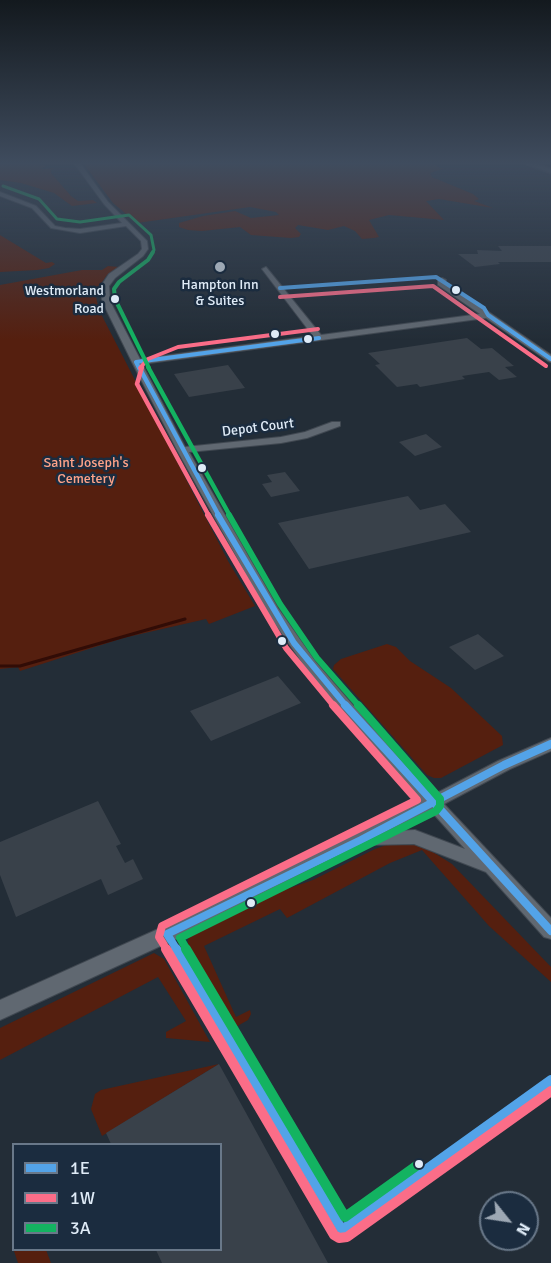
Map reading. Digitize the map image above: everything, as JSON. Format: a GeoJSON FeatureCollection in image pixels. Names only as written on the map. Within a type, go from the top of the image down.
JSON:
{"type":"FeatureCollection","features":[{"type":"Feature","properties":{"kind":"street"},"geometry":{"type":"LineString","coordinates":[[48,222],[53,227],[80,231],[128,224],[144,240],[145,249],[134,261],[112,276],[105,286],[106,301],[182,450],[245,563],[294,642],[364,729],[551,931]]}},
{"type":"Feature","properties":{"kind":"street"},"geometry":{"type":"LineString","coordinates":[[266,269],[319,338]]}},
{"type":"Feature","properties":{"kind":"street"},"geometry":{"type":"LineString","coordinates":[[488,315],[484,308],[439,279],[441,283],[476,309],[551,359]]}},
{"type":"Feature","properties":{"kind":"street"},"geometry":{"type":"LineString","coordinates":[[458,319],[476,309]]}},
{"type":"Feature","properties":{"kind":"street"},"geometry":{"type":"LineString","coordinates":[[136,362],[488,315]]}},
{"type":"Feature","properties":{"kind":"street"},"geometry":{"type":"LineString","coordinates":[[458,319],[483,320],[508,329]]}},
{"type":"Feature","properties":{"kind":"street"},"geometry":{"type":"LineString","coordinates":[[128,347],[147,356],[180,356]]}},
{"type":"Feature","properties":{"kind":"street"},"geometry":{"type":"LineString","coordinates":[[146,382],[147,374],[154,366],[180,356]]}},
{"type":"Feature","properties":{"kind":"street","name":"Depot Court"},"geometry":{"type":"LineString","coordinates":[[182,450],[281,440],[307,435],[336,424]]}},
{"type":"Feature","properties":{"kind":"street"},"geometry":{"type":"LineString","coordinates":[[0,1010],[211,914],[362,840],[504,765],[551,744]]}},
{"type":"Feature","properties":{"kind":"street"},"geometry":{"type":"LineString","coordinates":[[362,840],[415,837],[491,868]]}},
{"type":"Feature","properties":{"kind":"green space"},"geometry":{"type":"Polygon","coordinates":[[[370,222],[379,237],[362,239],[355,231],[344,226],[328,230],[298,225],[295,228],[301,234],[299,237],[291,238],[251,235],[240,227],[202,231],[188,230],[179,227],[179,223],[370,222]]]}},
{"type":"Feature","properties":{"kind":"green space"},"geometry":{"type":"Polygon","coordinates":[[[0,235],[46,263],[55,264],[49,268],[37,270],[0,272],[0,235]]]}},
{"type":"Feature","properties":{"kind":"green space","name":"Saint Joseph's Cemetery"},"geometry":{"type":"Polygon","coordinates":[[[108,266],[119,267],[107,275],[100,285],[96,297],[99,310],[228,561],[255,606],[209,624],[206,619],[123,638],[20,671],[18,667],[0,669],[0,285],[82,270],[102,270],[108,266]]]}},
{"type":"Feature","properties":{"kind":"green space"},"geometry":{"type":"Polygon","coordinates":[[[387,644],[396,647],[410,661],[451,688],[502,736],[503,745],[441,778],[427,775],[333,669],[341,659],[387,644]]]}},
{"type":"Feature","properties":{"kind":"green space"},"geometry":{"type":"Polygon","coordinates":[[[392,843],[412,843],[428,849],[452,864],[551,967],[551,982],[489,926],[422,850],[390,863],[287,918],[280,909],[204,946],[236,1017],[250,1010],[248,1020],[234,1028],[188,949],[188,939],[192,933],[247,905],[249,907],[256,904],[255,900],[313,880],[392,843]]]}},
{"type":"Feature","properties":{"kind":"green space"},"geometry":{"type":"Polygon","coordinates":[[[154,953],[164,959],[210,1042],[166,1038],[166,1032],[186,1021],[158,977],[0,1060],[0,1028],[154,953]]]}},
{"type":"Feature","properties":{"kind":"green space"},"geometry":{"type":"Polygon","coordinates":[[[219,1064],[102,1136],[91,1109],[95,1094],[101,1090],[219,1064]]]}},
{"type":"Feature","properties":{"kind":"green space"},"geometry":{"type":"Polygon","coordinates":[[[14,1251],[46,1251],[51,1263],[18,1263],[14,1251]]]}},
{"type":"Feature","properties":{"kind":"building"},"geometry":{"type":"Polygon","coordinates":[[[498,246],[551,246],[551,262],[498,262],[500,264],[475,267],[458,254],[478,254],[477,250],[502,251],[498,246]]]}},
{"type":"Feature","properties":{"kind":"building"},"geometry":{"type":"Polygon","coordinates":[[[467,338],[481,349],[492,348],[514,366],[505,367],[517,377],[499,380],[489,372],[462,376],[465,379],[420,387],[417,384],[397,387],[375,365],[380,364],[368,353],[467,338]]]}},
{"type":"Feature","properties":{"kind":"building"},"geometry":{"type":"Polygon","coordinates":[[[228,365],[245,388],[189,397],[174,374],[228,365]]]}},
{"type":"Feature","properties":{"kind":"building"},"geometry":{"type":"Polygon","coordinates":[[[426,434],[442,447],[415,456],[399,442],[426,434]]]}},
{"type":"Feature","properties":{"kind":"building"},"geometry":{"type":"Polygon","coordinates":[[[285,472],[300,491],[271,497],[262,484],[272,482],[267,475],[285,472]]]}},
{"type":"Feature","properties":{"kind":"building"},"geometry":{"type":"Polygon","coordinates":[[[408,496],[420,510],[445,504],[471,532],[309,569],[278,523],[408,496]]]}},
{"type":"Feature","properties":{"kind":"building"},"geometry":{"type":"Polygon","coordinates":[[[478,634],[504,656],[475,670],[449,647],[478,634]]]}},
{"type":"Feature","properties":{"kind":"building"},"geometry":{"type":"Polygon","coordinates":[[[278,676],[301,703],[211,741],[190,711],[278,676]]]}},
{"type":"Feature","properties":{"kind":"building"},"geometry":{"type":"Polygon","coordinates":[[[98,801],[121,844],[116,846],[125,863],[133,859],[143,879],[108,895],[101,879],[16,917],[0,875],[0,842],[98,801]]]}},
{"type":"Feature","properties":{"kind":"building"},"geometry":{"type":"Polygon","coordinates":[[[219,1064],[328,1263],[162,1263],[156,1251],[222,1251],[222,1143],[111,1143],[106,1133],[219,1064]]]}},
{"type":"Feature","properties":{"kind":"waterway"},"geometry":{"type":"LineString","coordinates":[[0,666],[20,666],[185,619]]}},
{"type":"Feature","properties":{"kind":"transit line","name":"3A"},"geometry":{"type":"LineString","coordinates":[[137,222],[151,235],[154,250],[148,260],[119,282],[114,289],[115,299],[190,446],[280,604],[317,658],[440,799],[440,806],[436,811],[180,938],[345,1217],[419,1164]]}},
{"type":"Feature","properties":{"kind":"transit line","name":"1E"},"geometry":{"type":"LineString","coordinates":[[280,288],[436,277],[484,308],[488,315],[551,359]]}},
{"type":"Feature","properties":{"kind":"transit line","name":"1W"},"geometry":{"type":"LineString","coordinates":[[280,297],[433,286],[546,366]]}},
{"type":"Feature","properties":{"kind":"transit line","name":"1W"},"geometry":{"type":"LineString","coordinates":[[318,329],[178,347],[148,359],[139,370],[137,384],[227,550],[286,648],[358,735],[417,800],[162,926],[159,937],[334,1235],[339,1238],[347,1237],[551,1091]]}},
{"type":"Feature","properties":{"kind":"transit line","name":"1E"},"geometry":{"type":"LineString","coordinates":[[319,338],[136,362],[235,546],[294,643],[365,729],[551,931]]}},
{"type":"Feature","properties":{"kind":"transit line","name":"1E"},"geometry":{"type":"LineString","coordinates":[[551,744],[504,765],[361,840],[167,934],[342,1230],[551,1080]]}},
{"type":"Feature","properties":{"kind":"place","name":"Hampton Inn & Suites"},"geometry":{"type":"Point","coordinates":[220,267]}},
{"type":"Feature","properties":{"kind":"place","name":"Westmorland Road"},"geometry":{"type":"Point","coordinates":[115,299]}}]}
